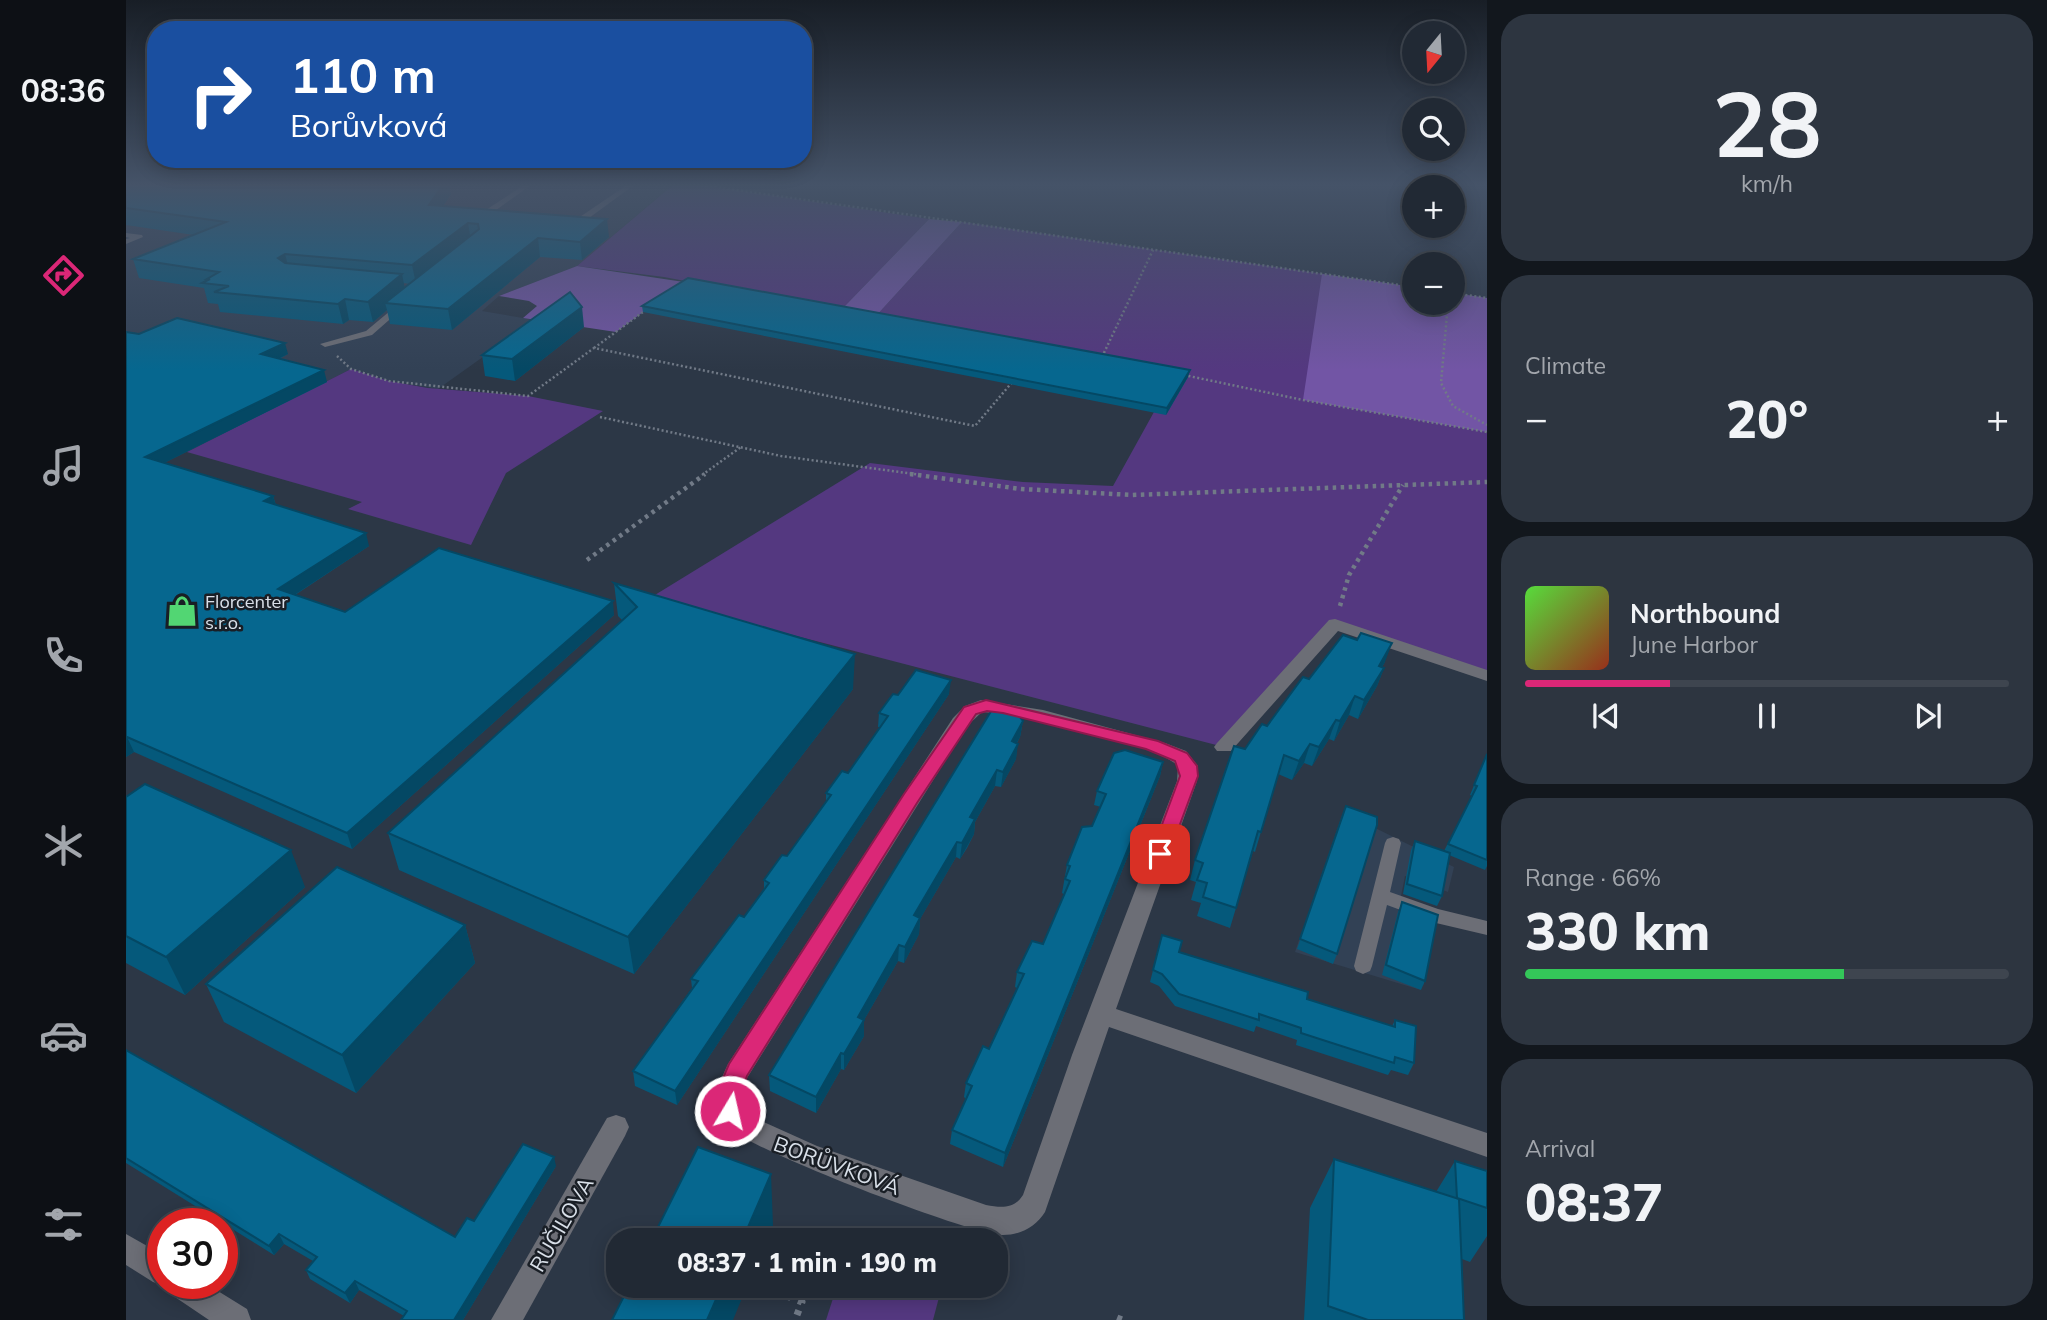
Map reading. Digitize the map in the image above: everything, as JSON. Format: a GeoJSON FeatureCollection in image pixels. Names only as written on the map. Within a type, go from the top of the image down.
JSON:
{"type":"FeatureCollection","features":[{"type":"Feature","properties":{"kind":"street"},"geometry":{"type":"LineString","coordinates":[[1224,747],[1335,624],[1487,676]]}},
{"type":"Feature","properties":{"kind":"street","name":"BORŮVKOVÁ"},"geometry":{"type":"LineString","coordinates":[[981,706],[1003,708],[1152,745],[1175,754],[1188,766],[1187,781],[1102,1014],[1085,1055],[1035,1202],[1031,1211],[1015,1220],[986,1219],[775,1142],[741,1125],[730,1111],[729,1094],[737,1072],[960,722],[970,711],[981,706]]}},
{"type":"Feature","properties":{"kind":"street"},"geometry":{"type":"LineString","coordinates":[[1102,1014],[1487,1145]]}},
{"type":"Feature","properties":{"kind":"street","name":"RUČILOVA"},"geometry":{"type":"LineString","coordinates":[[506,1320],[616,1127]]}},
{"type":"Feature","properties":{"kind":"street"},"geometry":{"type":"LineString","coordinates":[[126,1248],[147,1262]]}},
{"type":"Feature","properties":{"kind":"street"},"geometry":{"type":"LineString","coordinates":[[204,1299],[236,1320]]}},
{"type":"Feature","properties":{"kind":"lane"},"geometry":{"type":"LineString","coordinates":[[325,344],[369,333],[411,296]]}},
{"type":"Feature","properties":{"kind":"lane"},"geometry":{"type":"LineString","coordinates":[[1363,966],[1393,843]]}},
{"type":"Feature","properties":{"kind":"lane"},"geometry":{"type":"LineString","coordinates":[[1380,896],[1436,916],[1487,928]]}},
{"type":"Feature","properties":{"kind":"path"},"geometry":{"type":"LineString","coordinates":[[1130,247],[1402,285]]}},
{"type":"Feature","properties":{"kind":"path"},"geometry":{"type":"LineString","coordinates":[[1090,356],[1102,358],[1153,250]]}},
{"type":"Feature","properties":{"kind":"path"},"geometry":{"type":"LineString","coordinates":[[1465,295],[1487,298]]}},
{"type":"Feature","properties":{"kind":"path"},"geometry":{"type":"LineString","coordinates":[[325,344],[351,369],[389,382],[528,396],[648,309]]}},
{"type":"Feature","properties":{"kind":"path"},"geometry":{"type":"LineString","coordinates":[[1447,315],[1441,383],[1453,406],[1487,425]]}},
{"type":"Feature","properties":{"kind":"path"},"geometry":{"type":"LineString","coordinates":[[594,348],[975,426],[1016,377]]}},
{"type":"Feature","properties":{"kind":"path"},"geometry":{"type":"LineString","coordinates":[[1175,373],[1303,400],[1487,432]]}},
{"type":"Feature","properties":{"kind":"path"},"geometry":{"type":"LineString","coordinates":[[600,417],[781,456],[1021,489],[1132,495],[1487,482]]}},
{"type":"Feature","properties":{"kind":"path"},"geometry":{"type":"LineString","coordinates":[[587,560],[741,447]]}},
{"type":"Feature","properties":{"kind":"path"},"geometry":{"type":"LineString","coordinates":[[1335,624],[1349,575],[1403,485]]}},
{"type":"Feature","properties":{"kind":"path"},"geometry":{"type":"LineString","coordinates":[[792,1298],[802,1302],[795,1320]]}},
{"type":"Feature","properties":{"kind":"shaded area"},"geometry":{"type":"Polygon","coordinates":[[[126,247],[600,247],[577,266],[499,296],[482,311],[535,320],[438,389],[389,381],[351,369],[187,452],[154,442],[126,448],[126,247]]]}},
{"type":"Feature","properties":{"kind":"shaded area"},"geometry":{"type":"Polygon","coordinates":[[[600,247],[902,247],[841,310],[664,277],[577,266],[600,247]]]}},
{"type":"Feature","properties":{"kind":"shaded area"},"geometry":{"type":"Polygon","coordinates":[[[902,247],[939,247],[876,316],[841,310],[902,247]]]}},
{"type":"Feature","properties":{"kind":"shaded area"},"geometry":{"type":"Polygon","coordinates":[[[939,247],[1133,247],[1402,285],[1402,315],[1465,315],[1465,295],[1487,298],[1487,676],[1335,624],[1224,747],[650,598],[870,463],[1023,482],[1113,486],[1175,374],[876,316],[939,247]]]}},
{"type":"Feature","properties":{"kind":"shaded area"},"geometry":{"type":"Polygon","coordinates":[[[577,266],[684,282],[616,332],[523,318],[537,306],[529,301],[499,296],[577,266]]]}},
{"type":"Feature","properties":{"kind":"shaded area"},"geometry":{"type":"Polygon","coordinates":[[[1322,274],[1402,285],[1402,315],[1465,315],[1465,295],[1487,298],[1487,432],[1303,400],[1322,274]]]}},
{"type":"Feature","properties":{"kind":"shaded area"},"geometry":{"type":"Polygon","coordinates":[[[351,369],[389,381],[428,388],[528,396],[603,411],[506,473],[471,545],[348,509],[362,502],[187,452],[351,369]]]}},
{"type":"Feature","properties":{"kind":"shaded area"},"geometry":{"type":"Polygon","coordinates":[[[1343,812],[1454,867],[1448,892],[1405,876],[1398,911],[1421,990],[1295,952],[1343,812]]]}},
{"type":"Feature","properties":{"kind":"shaded area"},"geometry":{"type":"Polygon","coordinates":[[[833,1298],[939,1298],[933,1320],[826,1320],[833,1298]]]}},
{"type":"Feature","properties":{"kind":"building"},"geometry":{"type":"Polygon","coordinates":[[[164,247],[437,247],[412,265],[285,254],[278,258],[285,263],[402,274],[368,302],[345,299],[338,304],[214,292],[229,286],[202,283],[219,272],[133,259],[164,247]]]}},
{"type":"Feature","properties":{"kind":"building"},"geometry":{"type":"Polygon","coordinates":[[[457,247],[527,247],[448,309],[385,303],[457,247]]]}},
{"type":"Feature","properties":{"kind":"building"},"geometry":{"type":"Polygon","coordinates":[[[688,278],[1190,370],[1167,408],[642,306],[688,278]]]}},
{"type":"Feature","properties":{"kind":"building"},"geometry":{"type":"Polygon","coordinates":[[[570,292],[582,307],[512,359],[482,355],[570,292]]]}},
{"type":"Feature","properties":{"kind":"building"},"geometry":{"type":"Polygon","coordinates":[[[177,318],[285,343],[261,354],[324,370],[145,457],[273,496],[264,501],[366,533],[278,589],[345,612],[439,548],[613,601],[347,833],[126,738],[126,332],[139,334],[177,318]]]}},
{"type":"Feature","properties":{"kind":"building"},"geometry":{"type":"Polygon","coordinates":[[[614,583],[855,654],[628,937],[388,833],[637,607],[614,583]]]}},
{"type":"Feature","properties":{"kind":"building"},"geometry":{"type":"Polygon","coordinates":[[[1361,633],[1392,643],[1379,666],[1384,668],[1364,700],[1355,696],[1340,721],[1336,720],[1319,747],[1310,744],[1299,761],[1284,755],[1236,908],[1203,897],[1207,883],[1197,880],[1203,863],[1195,860],[1234,746],[1245,749],[1262,724],[1267,726],[1303,677],[1309,679],[1343,635],[1357,640],[1361,633]]]}},
{"type":"Feature","properties":{"kind":"building"},"geometry":{"type":"Polygon","coordinates":[[[916,670],[951,680],[675,1091],[633,1071],[698,981],[691,979],[739,915],[744,917],[769,883],[764,880],[782,855],[787,856],[831,795],[826,793],[842,771],[848,773],[888,716],[879,713],[893,694],[898,695],[916,670]]]}},
{"type":"Feature","properties":{"kind":"building"},"geometry":{"type":"Polygon","coordinates":[[[1012,707],[1023,721],[1012,741],[1018,744],[1003,772],[997,770],[970,817],[975,819],[962,843],[957,842],[914,915],[920,918],[905,947],[899,945],[858,1017],[864,1020],[816,1097],[769,1075],[993,708],[1000,710],[1012,707]]]}},
{"type":"Feature","properties":{"kind":"building"},"geometry":{"type":"Polygon","coordinates":[[[1125,750],[1163,762],[1005,1153],[952,1130],[972,1086],[966,1083],[983,1046],[989,1049],[1024,974],[1017,972],[1032,941],[1043,944],[1070,881],[1065,879],[1070,866],[1067,865],[1082,827],[1092,826],[1106,794],[1097,791],[1114,753],[1125,750]]]}},
{"type":"Feature","properties":{"kind":"building"},"geometry":{"type":"Polygon","coordinates":[[[1487,754],[1487,860],[1448,844],[1477,786],[1474,785],[1487,754]]]}},
{"type":"Feature","properties":{"kind":"building"},"geometry":{"type":"Polygon","coordinates":[[[145,784],[291,850],[166,957],[126,936],[126,797],[145,784]]]}},
{"type":"Feature","properties":{"kind":"building"},"geometry":{"type":"Polygon","coordinates":[[[1346,806],[1377,817],[1377,825],[1337,954],[1300,939],[1346,806]]]}},
{"type":"Feature","properties":{"kind":"building"},"geometry":{"type":"Polygon","coordinates":[[[1415,841],[1450,853],[1442,896],[1407,884],[1415,841]]]}},
{"type":"Feature","properties":{"kind":"building"},"geometry":{"type":"Polygon","coordinates":[[[337,867],[465,925],[342,1055],[206,984],[337,867]]]}},
{"type":"Feature","properties":{"kind":"building"},"geometry":{"type":"Polygon","coordinates":[[[1402,902],[1438,915],[1425,981],[1386,965],[1402,902]]]}},
{"type":"Feature","properties":{"kind":"building"},"geometry":{"type":"Polygon","coordinates":[[[1162,935],[1182,941],[1179,952],[1308,992],[1307,999],[1395,1027],[1395,1020],[1416,1026],[1414,1063],[1395,1057],[1394,1063],[1301,1033],[1301,1028],[1259,1014],[1259,1020],[1179,994],[1162,974],[1153,970],[1162,935]]]}},
{"type":"Feature","properties":{"kind":"building"},"geometry":{"type":"Polygon","coordinates":[[[126,1050],[455,1237],[467,1218],[474,1221],[523,1144],[554,1157],[454,1320],[401,1320],[407,1311],[355,1281],[345,1293],[306,1270],[317,1257],[279,1234],[269,1246],[238,1227],[238,1208],[207,1208],[126,1158],[126,1050]]]}},
{"type":"Feature","properties":{"kind":"building"},"geometry":{"type":"Polygon","coordinates":[[[698,1147],[771,1174],[748,1228],[658,1228],[698,1147]]]}},
{"type":"Feature","properties":{"kind":"building"},"geometry":{"type":"Polygon","coordinates":[[[1334,1159],[1459,1199],[1464,1320],[1368,1320],[1328,1306],[1334,1159]]]}},
{"type":"Feature","properties":{"kind":"building"},"geometry":{"type":"Polygon","coordinates":[[[1455,1161],[1487,1171],[1487,1208],[1457,1198],[1455,1161]]]}},
{"type":"Feature","properties":{"kind":"building"},"geometry":{"type":"Polygon","coordinates":[[[623,1298],[717,1298],[707,1320],[612,1320],[623,1298]]]}},
{"type":"Feature","properties":{"kind":"place","name":"Florcenter s.r.o."},"geometry":{"type":"Point","coordinates":[182,611]}},
{"type":"Feature","properties":{"kind":"route"},"geometry":{"type":"LineString","coordinates":[[730,1111],[729,1094],[737,1072],[960,722],[970,711],[986,705],[1003,708],[1152,745],[1181,757],[1188,766],[1189,776],[1160,854]]}}]}
